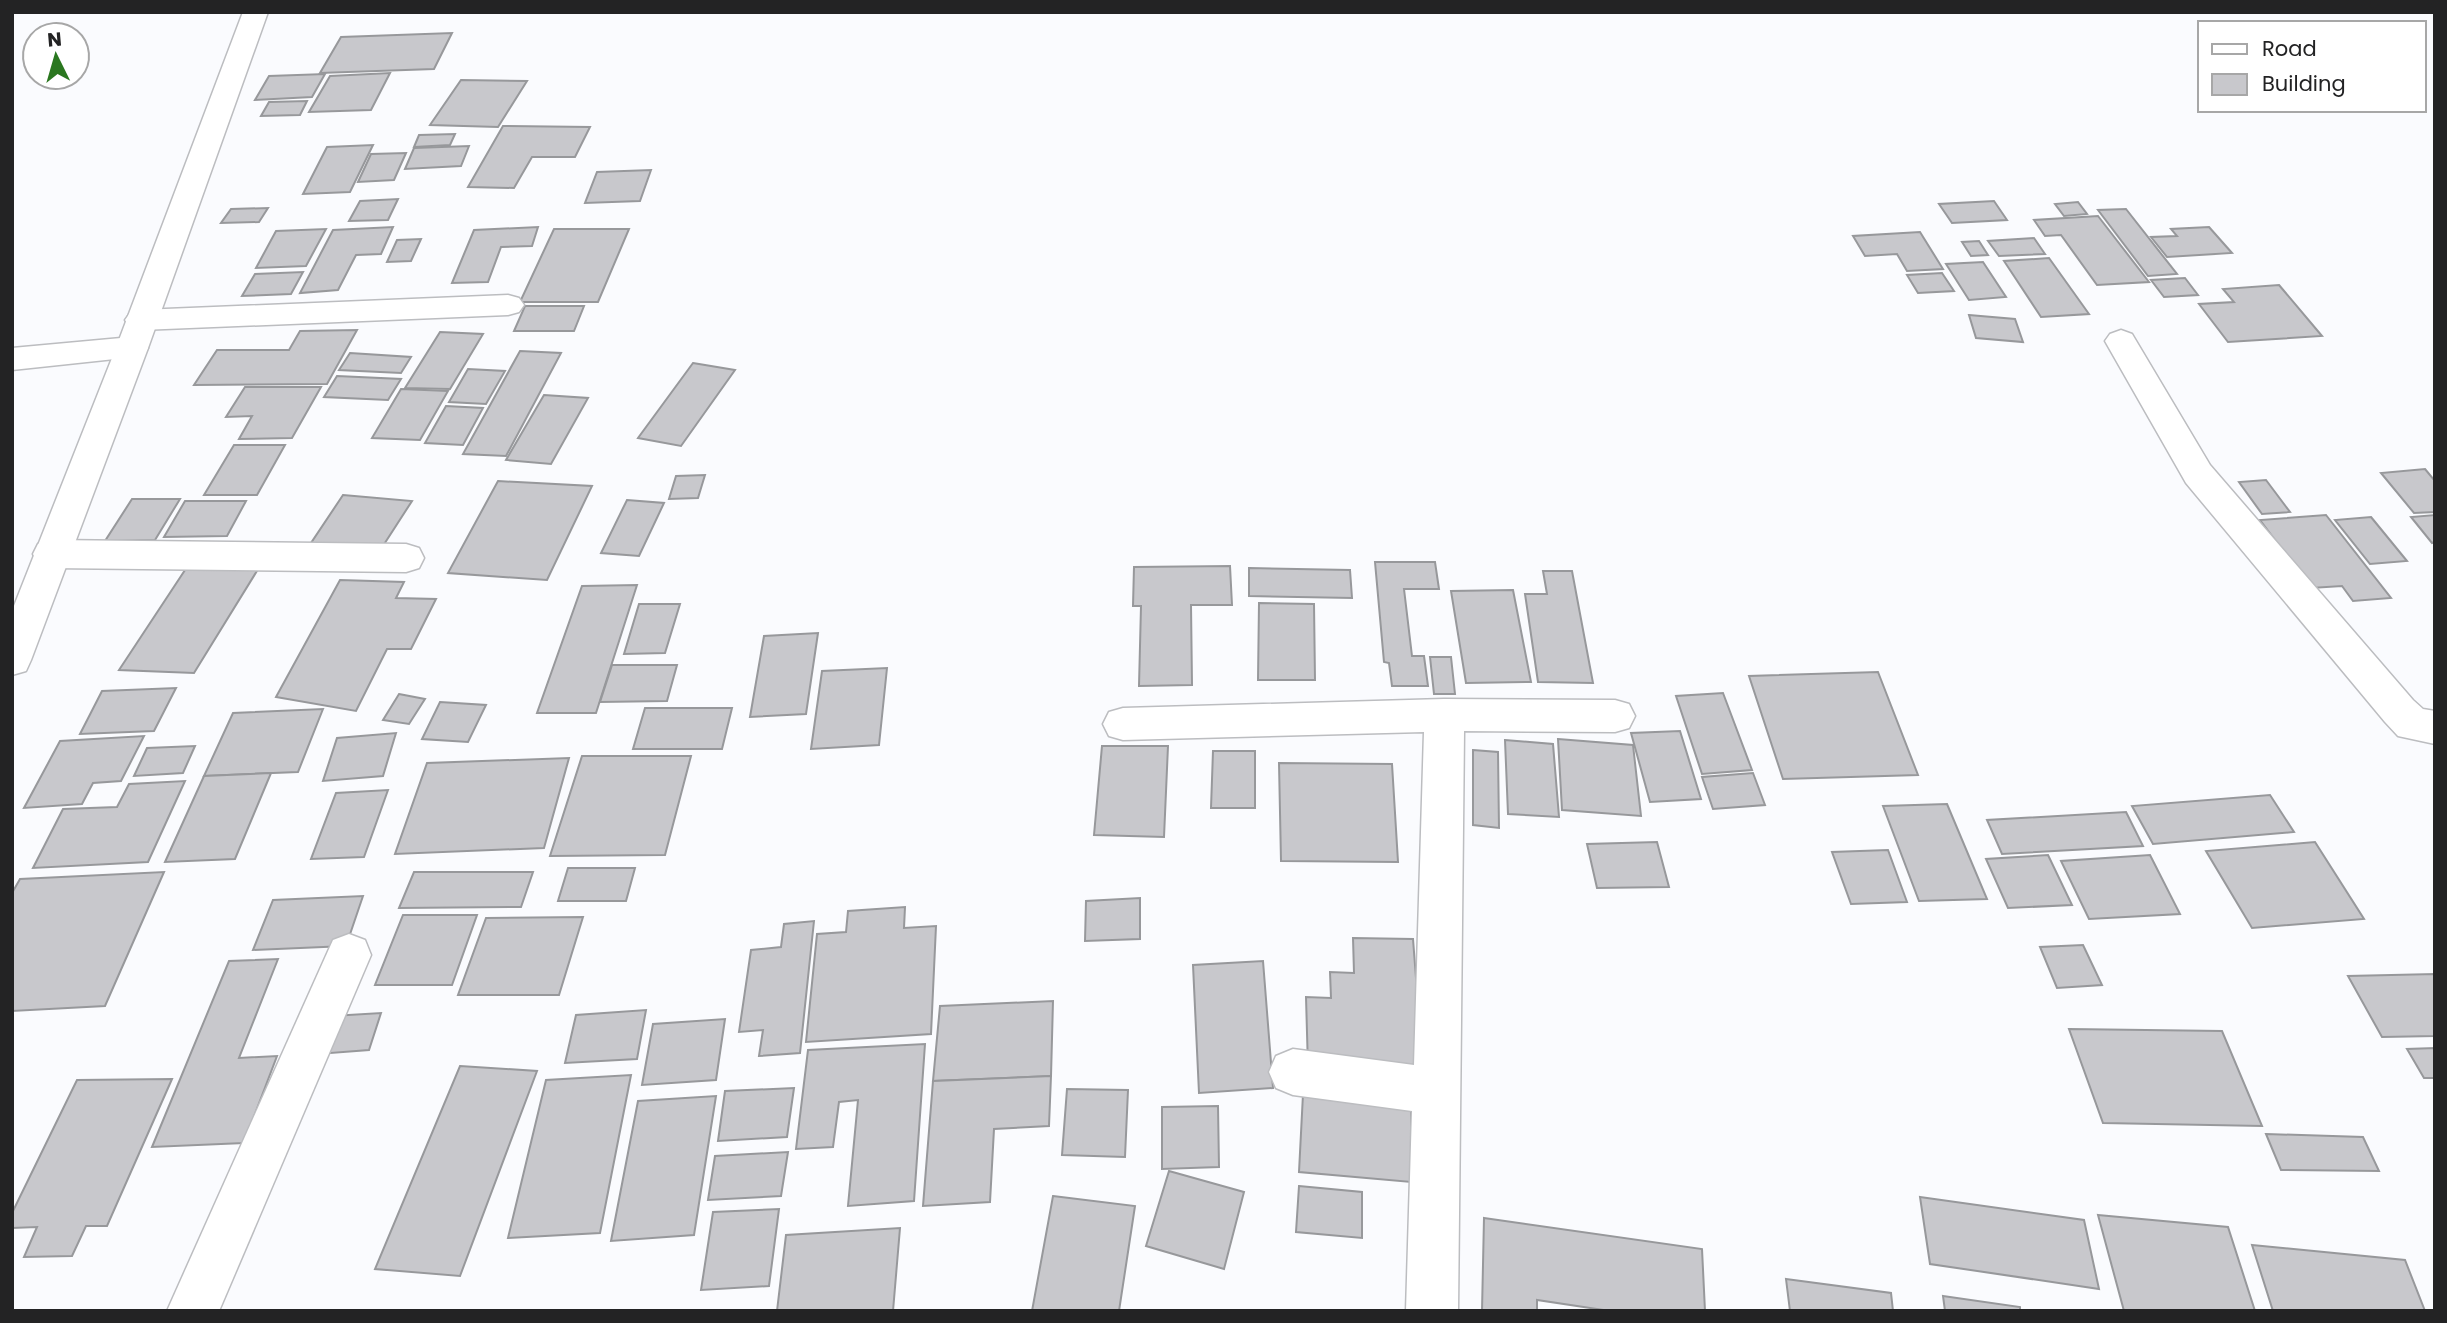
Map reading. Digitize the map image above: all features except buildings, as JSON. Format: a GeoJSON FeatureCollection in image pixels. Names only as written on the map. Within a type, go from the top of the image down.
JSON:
{"type":"FeatureCollection","features":[{"type":"Feature","properties":{"kind":"street"},"geometry":{"type":"LineString","coordinates":[[12,660],[137,334],[256,12]]}},
{"type":"Feature","properties":{"kind":"street"},"geometry":{"type":"LineString","coordinates":[[12,359],[137,334],[508,305]]}},
{"type":"Feature","properties":{"kind":"street"},"geometry":{"type":"LineString","coordinates":[[2120,341],[2198,474],[2399,711],[2412,724],[2435,728]]}},
{"type":"Feature","properties":{"kind":"street"},"geometry":{"type":"LineString","coordinates":[[51,554],[406,558]]}},
{"type":"Feature","properties":{"kind":"street"},"geometry":{"type":"LineString","coordinates":[[1123,724],[1444,715],[1615,716]]}},
{"type":"Feature","properties":{"kind":"street"},"geometry":{"type":"LineString","coordinates":[[1432,1311],[1444,715]]}},
{"type":"Feature","properties":{"kind":"street"},"geometry":{"type":"LineString","coordinates":[[193,1311],[349,955]]}},
{"type":"Feature","properties":{"kind":"street"},"geometry":{"type":"LineString","coordinates":[[1293,1072],[1436,1091]]}}]}
